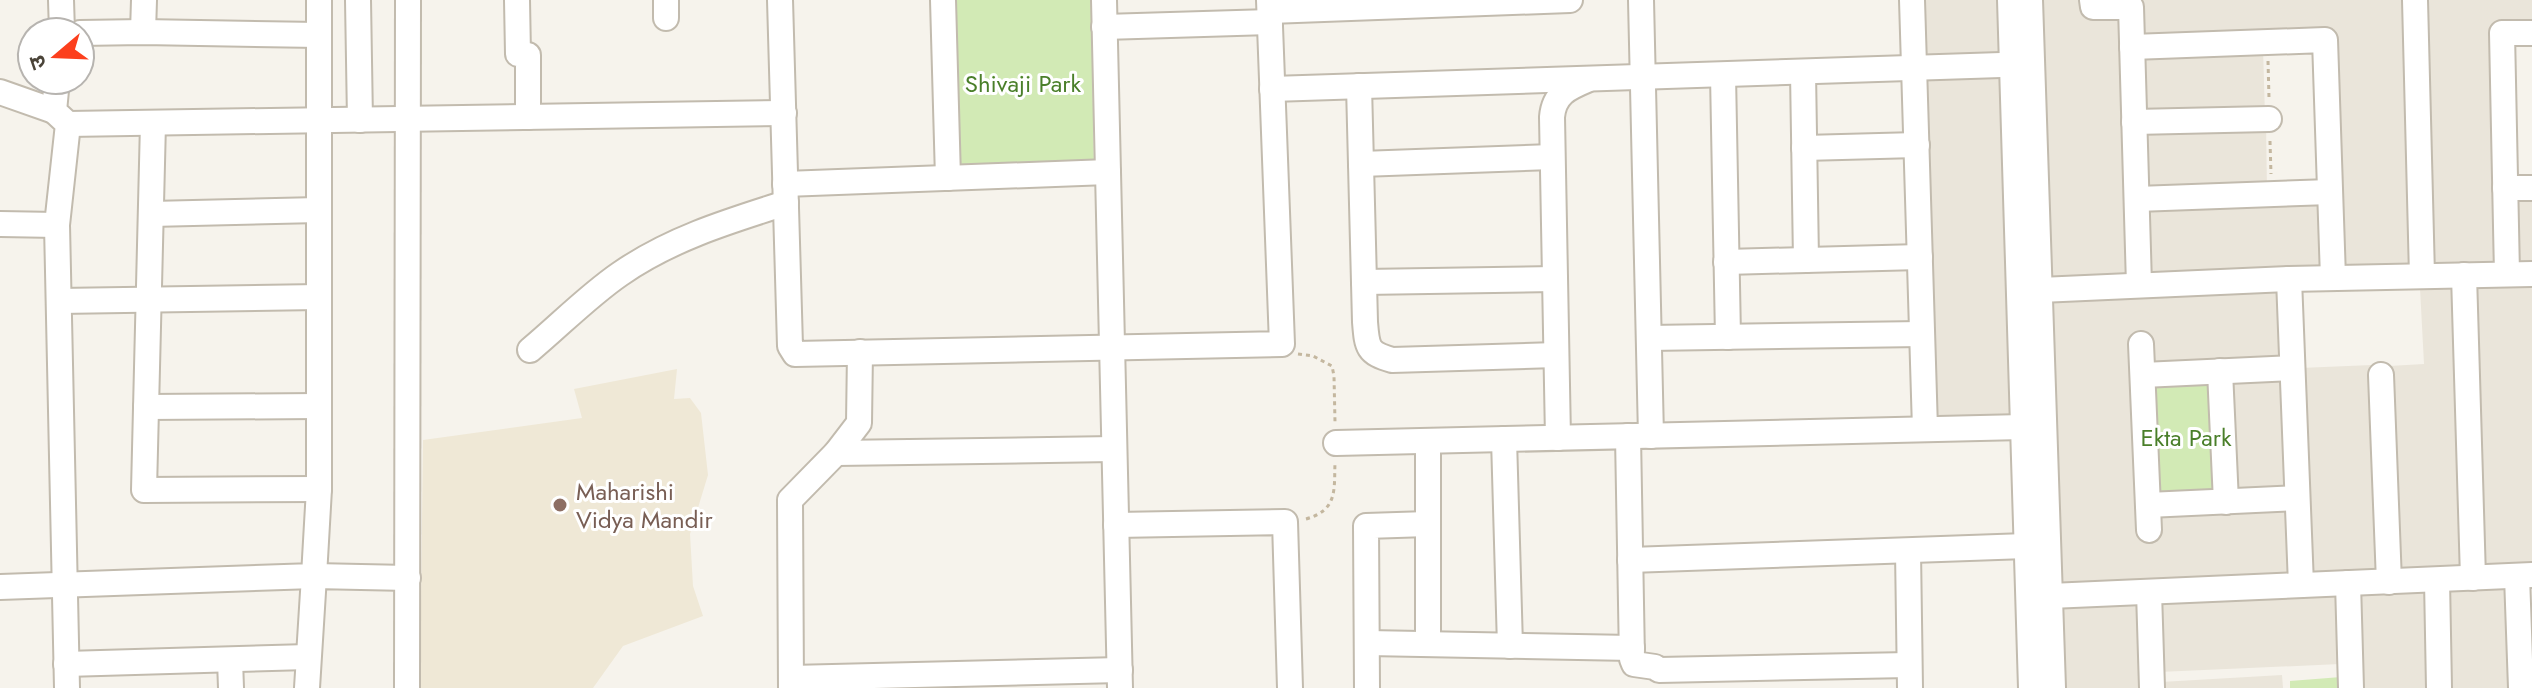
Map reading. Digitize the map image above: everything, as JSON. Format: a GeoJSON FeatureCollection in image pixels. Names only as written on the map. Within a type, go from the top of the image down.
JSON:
{"type":"FeatureCollection","features":[{"type":"Feature","properties":{"kind":"street"},"geometry":{"type":"LineString","coordinates":[[143,32],[144,0]]}},
{"type":"Feature","properties":{"kind":"street"},"geometry":{"type":"LineString","coordinates":[[307,688],[319,489],[319,0]]}},
{"type":"Feature","properties":{"kind":"street"},"geometry":{"type":"LineString","coordinates":[[358,0],[360,120]]}},
{"type":"Feature","properties":{"kind":"street"},"geometry":{"type":"LineString","coordinates":[[407,688],[408,0]]}},
{"type":"Feature","properties":{"kind":"street"},"geometry":{"type":"LineString","coordinates":[[517,0],[518,54],[528,55],[528,117]]}},
{"type":"Feature","properties":{"kind":"street"},"geometry":{"type":"LineString","coordinates":[[780,0],[790,346],[795,354],[1282,344],[1270,11]]}},
{"type":"Feature","properties":{"kind":"street"},"geometry":{"type":"LineString","coordinates":[[943,0],[948,178]]}},
{"type":"Feature","properties":{"kind":"street"},"geometry":{"type":"LineString","coordinates":[[860,352],[859,423],[836,453],[790,500],[791,683],[1120,679],[1104,0]]}},
{"type":"Feature","properties":{"kind":"street"},"geometry":{"type":"LineString","coordinates":[[1104,27],[1270,11],[1570,0]]}},
{"type":"Feature","properties":{"kind":"street"},"geometry":{"type":"LineString","coordinates":[[1641,0],[1649,338],[1630,560],[1634,664],[1659,670],[1910,676],[1908,551]]}},
{"type":"Feature","properties":{"kind":"street"},"geometry":{"type":"LineString","coordinates":[[1912,0],[1925,429]]}},
{"type":"Feature","properties":{"kind":"street"},"geometry":{"type":"LineString","coordinates":[[2010,0],[2022,65],[2040,290],[2053,688]]}},
{"type":"Feature","properties":{"kind":"street"},"geometry":{"type":"LineString","coordinates":[[2030,0],[2022,65],[2023,427],[2031,688]]}},
{"type":"Feature","properties":{"kind":"street"},"geometry":{"type":"LineString","coordinates":[[2092,0],[2093,7],[2131,7],[2139,285]]}},
{"type":"Feature","properties":{"kind":"street"},"geometry":{"type":"LineString","coordinates":[[2415,0],[2422,276]]}},
{"type":"Feature","properties":{"kind":"street"},"geometry":{"type":"LineString","coordinates":[[96,33],[319,35]]}},
{"type":"Feature","properties":{"kind":"street"},"geometry":{"type":"LineString","coordinates":[[2507,274],[2502,33],[2532,33]]}},
{"type":"Feature","properties":{"kind":"street"},"geometry":{"type":"LineString","coordinates":[[2132,47],[2325,40],[2333,278]]}},
{"type":"Feature","properties":{"kind":"street"},"geometry":{"type":"LineString","coordinates":[[1272,89],[2022,65]]}},
{"type":"Feature","properties":{"kind":"street"},"geometry":{"type":"LineString","coordinates":[[1803,72],[1806,260]]}},
{"type":"Feature","properties":{"kind":"street"},"geometry":{"type":"LineString","coordinates":[[1723,75],[1728,337]]}},
{"type":"Feature","properties":{"kind":"street"},"geometry":{"type":"LineString","coordinates":[[1558,438],[1552,117],[1555,101],[1567,89],[1589,79]]}},
{"type":"Feature","properties":{"kind":"street"},"geometry":{"type":"LineString","coordinates":[[1359,86],[1367,343],[1377,355],[1392,360],[1556,355]]}},
{"type":"Feature","properties":{"kind":"street"},"geometry":{"type":"LineString","coordinates":[[0,92],[61,118],[153,123],[784,113]]}},
{"type":"Feature","properties":{"kind":"street"},"geometry":{"type":"LineString","coordinates":[[59,96],[61,118],[57,225],[66,676],[230,660],[308,657]]}},
{"type":"Feature","properties":{"kind":"street"},"geometry":{"type":"LineString","coordinates":[[2134,122],[2269,119]]}},
{"type":"Feature","properties":{"kind":"street"},"geometry":{"type":"LineString","coordinates":[[153,123],[144,490],[319,489]]}},
{"type":"Feature","properties":{"kind":"street"},"geometry":{"type":"LineString","coordinates":[[1804,148],[1917,145]]}},
{"type":"Feature","properties":{"kind":"street"},"geometry":{"type":"LineString","coordinates":[[1361,164],[1552,157]]}},
{"type":"Feature","properties":{"kind":"street"},"geometry":{"type":"LineString","coordinates":[[530,350],[620,274],[661,249],[786,193],[948,178],[1108,172]]}},
{"type":"Feature","properties":{"kind":"street"},"geometry":{"type":"LineString","coordinates":[[2505,188],[2532,188]]}},
{"type":"Feature","properties":{"kind":"street"},"geometry":{"type":"LineString","coordinates":[[2137,199],[2330,192]]}},
{"type":"Feature","properties":{"kind":"street"},"geometry":{"type":"LineString","coordinates":[[151,214],[319,210]]}},
{"type":"Feature","properties":{"kind":"street"},"geometry":{"type":"LineString","coordinates":[[0,224],[57,225]]}},
{"type":"Feature","properties":{"kind":"street"},"geometry":{"type":"LineString","coordinates":[[1726,262],[1920,257]]}},
{"type":"Feature","properties":{"kind":"street"},"geometry":{"type":"LineString","coordinates":[[2040,290],[2289,279],[2532,274]]}},
{"type":"Feature","properties":{"kind":"street"},"geometry":{"type":"LineString","coordinates":[[2464,275],[2473,578]]}},
{"type":"Feature","properties":{"kind":"street"},"geometry":{"type":"LineString","coordinates":[[1364,282],[1555,279]]}},
{"type":"Feature","properties":{"kind":"street"},"geometry":{"type":"LineString","coordinates":[[2289,279],[2301,585]]}},
{"type":"Feature","properties":{"kind":"street"},"geometry":{"type":"LineString","coordinates":[[59,301],[319,297]]}},
{"type":"Feature","properties":{"kind":"street"},"geometry":{"type":"LineString","coordinates":[[1649,338],[1922,334]]}},
{"type":"Feature","properties":{"kind":"street"},"geometry":{"type":"LineString","coordinates":[[2141,344],[2148,518],[2226,502],[2297,498]]}},
{"type":"Feature","properties":{"kind":"street"},"geometry":{"type":"LineString","coordinates":[[2143,375],[2292,368]]}},
{"type":"Feature","properties":{"kind":"street"},"geometry":{"type":"LineString","coordinates":[[2220,371],[2226,502]]}},
{"type":"Feature","properties":{"kind":"street"},"geometry":{"type":"LineString","coordinates":[[2381,375],[2389,582]]}},
{"type":"Feature","properties":{"kind":"street"},"geometry":{"type":"LineString","coordinates":[[146,407],[319,406]]}},
{"type":"Feature","properties":{"kind":"street"},"geometry":{"type":"LineString","coordinates":[[1336,443],[2023,427]]}},
{"type":"Feature","properties":{"kind":"street"},"geometry":{"type":"LineString","coordinates":[[1504,439],[1510,646]]}},
{"type":"Feature","properties":{"kind":"street"},"geometry":{"type":"LineString","coordinates":[[1428,441],[1428,643]]}},
{"type":"Feature","properties":{"kind":"street"},"geometry":{"type":"LineString","coordinates":[[836,453],[1114,449]]}},
{"type":"Feature","properties":{"kind":"street"},"geometry":{"type":"LineString","coordinates":[[1116,525],[1285,522],[1290,688]]}},
{"type":"Feature","properties":{"kind":"street"},"geometry":{"type":"LineString","coordinates":[[1367,688],[1366,526],[1428,524]]}},
{"type":"Feature","properties":{"kind":"street"},"geometry":{"type":"LineString","coordinates":[[1630,560],[2026,546]]}},
{"type":"Feature","properties":{"kind":"street"},"geometry":{"type":"LineString","coordinates":[[0,587],[314,576],[408,578]]}},
{"type":"Feature","properties":{"kind":"street"},"geometry":{"type":"LineString","coordinates":[[2050,596],[2524,576],[2526,658],[2521,688]]}},
{"type":"Feature","properties":{"kind":"street"},"geometry":{"type":"LineString","coordinates":[[2437,580],[2439,688]]}},
{"type":"Feature","properties":{"kind":"street"},"geometry":{"type":"LineString","coordinates":[[2348,583],[2351,688]]}},
{"type":"Feature","properties":{"kind":"street"},"geometry":{"type":"LineString","coordinates":[[2149,592],[2152,688]]}},
{"type":"Feature","properties":{"kind":"street"},"geometry":{"type":"LineString","coordinates":[[1368,643],[1632,648]]}},
{"type":"Feature","properties":{"kind":"street"},"geometry":{"type":"LineString","coordinates":[[230,660],[231,688]]}},
{"type":"Feature","properties":{"kind":"path"},"geometry":{"type":"LineString","coordinates":[[1282,344],[1290,353],[1313,356],[1332,366],[1336,443],[1331,503],[1316,517],[1285,522]]}},
{"type":"Feature","properties":{"kind":"shaded area"},"geometry":{"type":"Polygon","coordinates":[[[1919,0],[2001,0],[2003,56],[1921,60],[1919,0]]]}},
{"type":"Feature","properties":{"kind":"shaded area"},"geometry":{"type":"Polygon","coordinates":[[[2040,0],[2087,0],[2123,14],[2130,276],[2048,279],[2040,0]]]}},
{"type":"Feature","properties":{"kind":"shaded area"},"geometry":{"type":"Polygon","coordinates":[[[2098,0],[2404,0],[2411,269],[2340,272],[2333,32],[2139,39],[2136,2],[2098,0]]]}},
{"type":"Feature","properties":{"kind":"shaded area"},"geometry":{"type":"Polygon","coordinates":[[[2424,0],[2532,0],[2532,28],[2494,30],[2499,268],[2429,270],[2424,0]]]}},
{"type":"Feature","properties":{"kind":"shaded area"},"geometry":{"type":"Polygon","coordinates":[[[2263,48],[2265,116],[2140,118],[2138,51],[2263,48]]]}},
{"type":"Feature","properties":{"kind":"shaded area"},"geometry":{"type":"Polygon","coordinates":[[[2003,76],[2010,415],[1932,419],[1922,79],[2003,76]]]}},
{"type":"Feature","properties":{"kind":"shaded area"},"geometry":{"type":"Polygon","coordinates":[[[2266,123],[2267,191],[2143,195],[2141,127],[2266,123]]]}},
{"type":"Feature","properties":{"kind":"shaded area"},"geometry":{"type":"Polygon","coordinates":[[[2511,196],[2532,196],[2532,267],[2513,268],[2511,196]]]}},
{"type":"Feature","properties":{"kind":"shaded area"},"geometry":{"type":"Polygon","coordinates":[[[2325,197],[2326,269],[2147,275],[2144,204],[2325,197]]]}},
{"type":"Feature","properties":{"kind":"shaded area"},"geometry":{"type":"Polygon","coordinates":[[[2473,284],[2532,284],[2532,566],[2482,568],[2473,284]]]}},
{"type":"Feature","properties":{"kind":"shaded area"},"geometry":{"type":"Polygon","coordinates":[[[2420,288],[2456,289],[2464,567],[2396,571],[2389,366],[2424,364],[2420,288]]]}},
{"type":"Feature","properties":{"kind":"shaded area"},"geometry":{"type":"Polygon","coordinates":[[[2283,290],[2285,362],[2150,367],[2155,513],[2290,506],[2292,577],[2059,586],[2049,302],[2283,290]]]}},
{"type":"Feature","properties":{"kind":"shaded area"},"geometry":{"type":"Polygon","coordinates":[[[2372,365],[2379,574],[2309,576],[2300,368],[2372,365]]]}},
{"type":"Feature","properties":{"kind":"shaded area","name":"Maharishi Vidya Mandir"},"geometry":{"type":"Polygon","coordinates":[[[677,369],[674,399],[690,398],[701,413],[708,475],[690,534],[693,586],[703,616],[623,646],[593,688],[420,688],[423,440],[582,418],[574,389],[677,369]]]}},
{"type":"Feature","properties":{"kind":"shaded area"},"geometry":{"type":"Polygon","coordinates":[[[2287,375],[2291,492],[2229,494],[2226,378],[2287,375]]]}},
{"type":"Feature","properties":{"kind":"shaded area"},"geometry":{"type":"Polygon","coordinates":[[[2511,586],[2514,688],[2450,688],[2448,591],[2511,586]]]}},
{"type":"Feature","properties":{"kind":"shaded area"},"geometry":{"type":"Polygon","coordinates":[[[2424,591],[2426,688],[2360,688],[2356,596],[2424,591]]]}},
{"type":"Feature","properties":{"kind":"shaded area"},"geometry":{"type":"Polygon","coordinates":[[[2339,592],[2340,664],[2159,672],[2157,604],[2339,592]]]}},
{"type":"Feature","properties":{"kind":"shaded area"},"geometry":{"type":"Polygon","coordinates":[[[2141,603],[2144,688],[2063,688],[2060,607],[2141,603]]]}},
{"type":"Feature","properties":{"kind":"shaded area"},"geometry":{"type":"Polygon","coordinates":[[[2282,675],[2283,688],[2162,688],[2161,682],[2282,675]]]}},
{"type":"Feature","properties":{"kind":"green space","name":"Shivaji Park"},"geometry":{"type":"Polygon","coordinates":[[[952,0],[1091,0],[1094,165],[957,170],[952,0]]]}},
{"type":"Feature","properties":{"kind":"green space","name":"Ekta Park"},"geometry":{"type":"Polygon","coordinates":[[[2217,378],[2222,494],[2155,497],[2150,380],[2217,378]]]}},
{"type":"Feature","properties":{"kind":"green space"},"geometry":{"type":"Polygon","coordinates":[[[2341,677],[2341,688],[2290,688],[2290,681],[2341,677]]]}},
{"type":"Feature","properties":{"kind":"place","name":"Maharishi Vidya Mandir"},"geometry":{"type":"Point","coordinates":[560,505]}}]}
